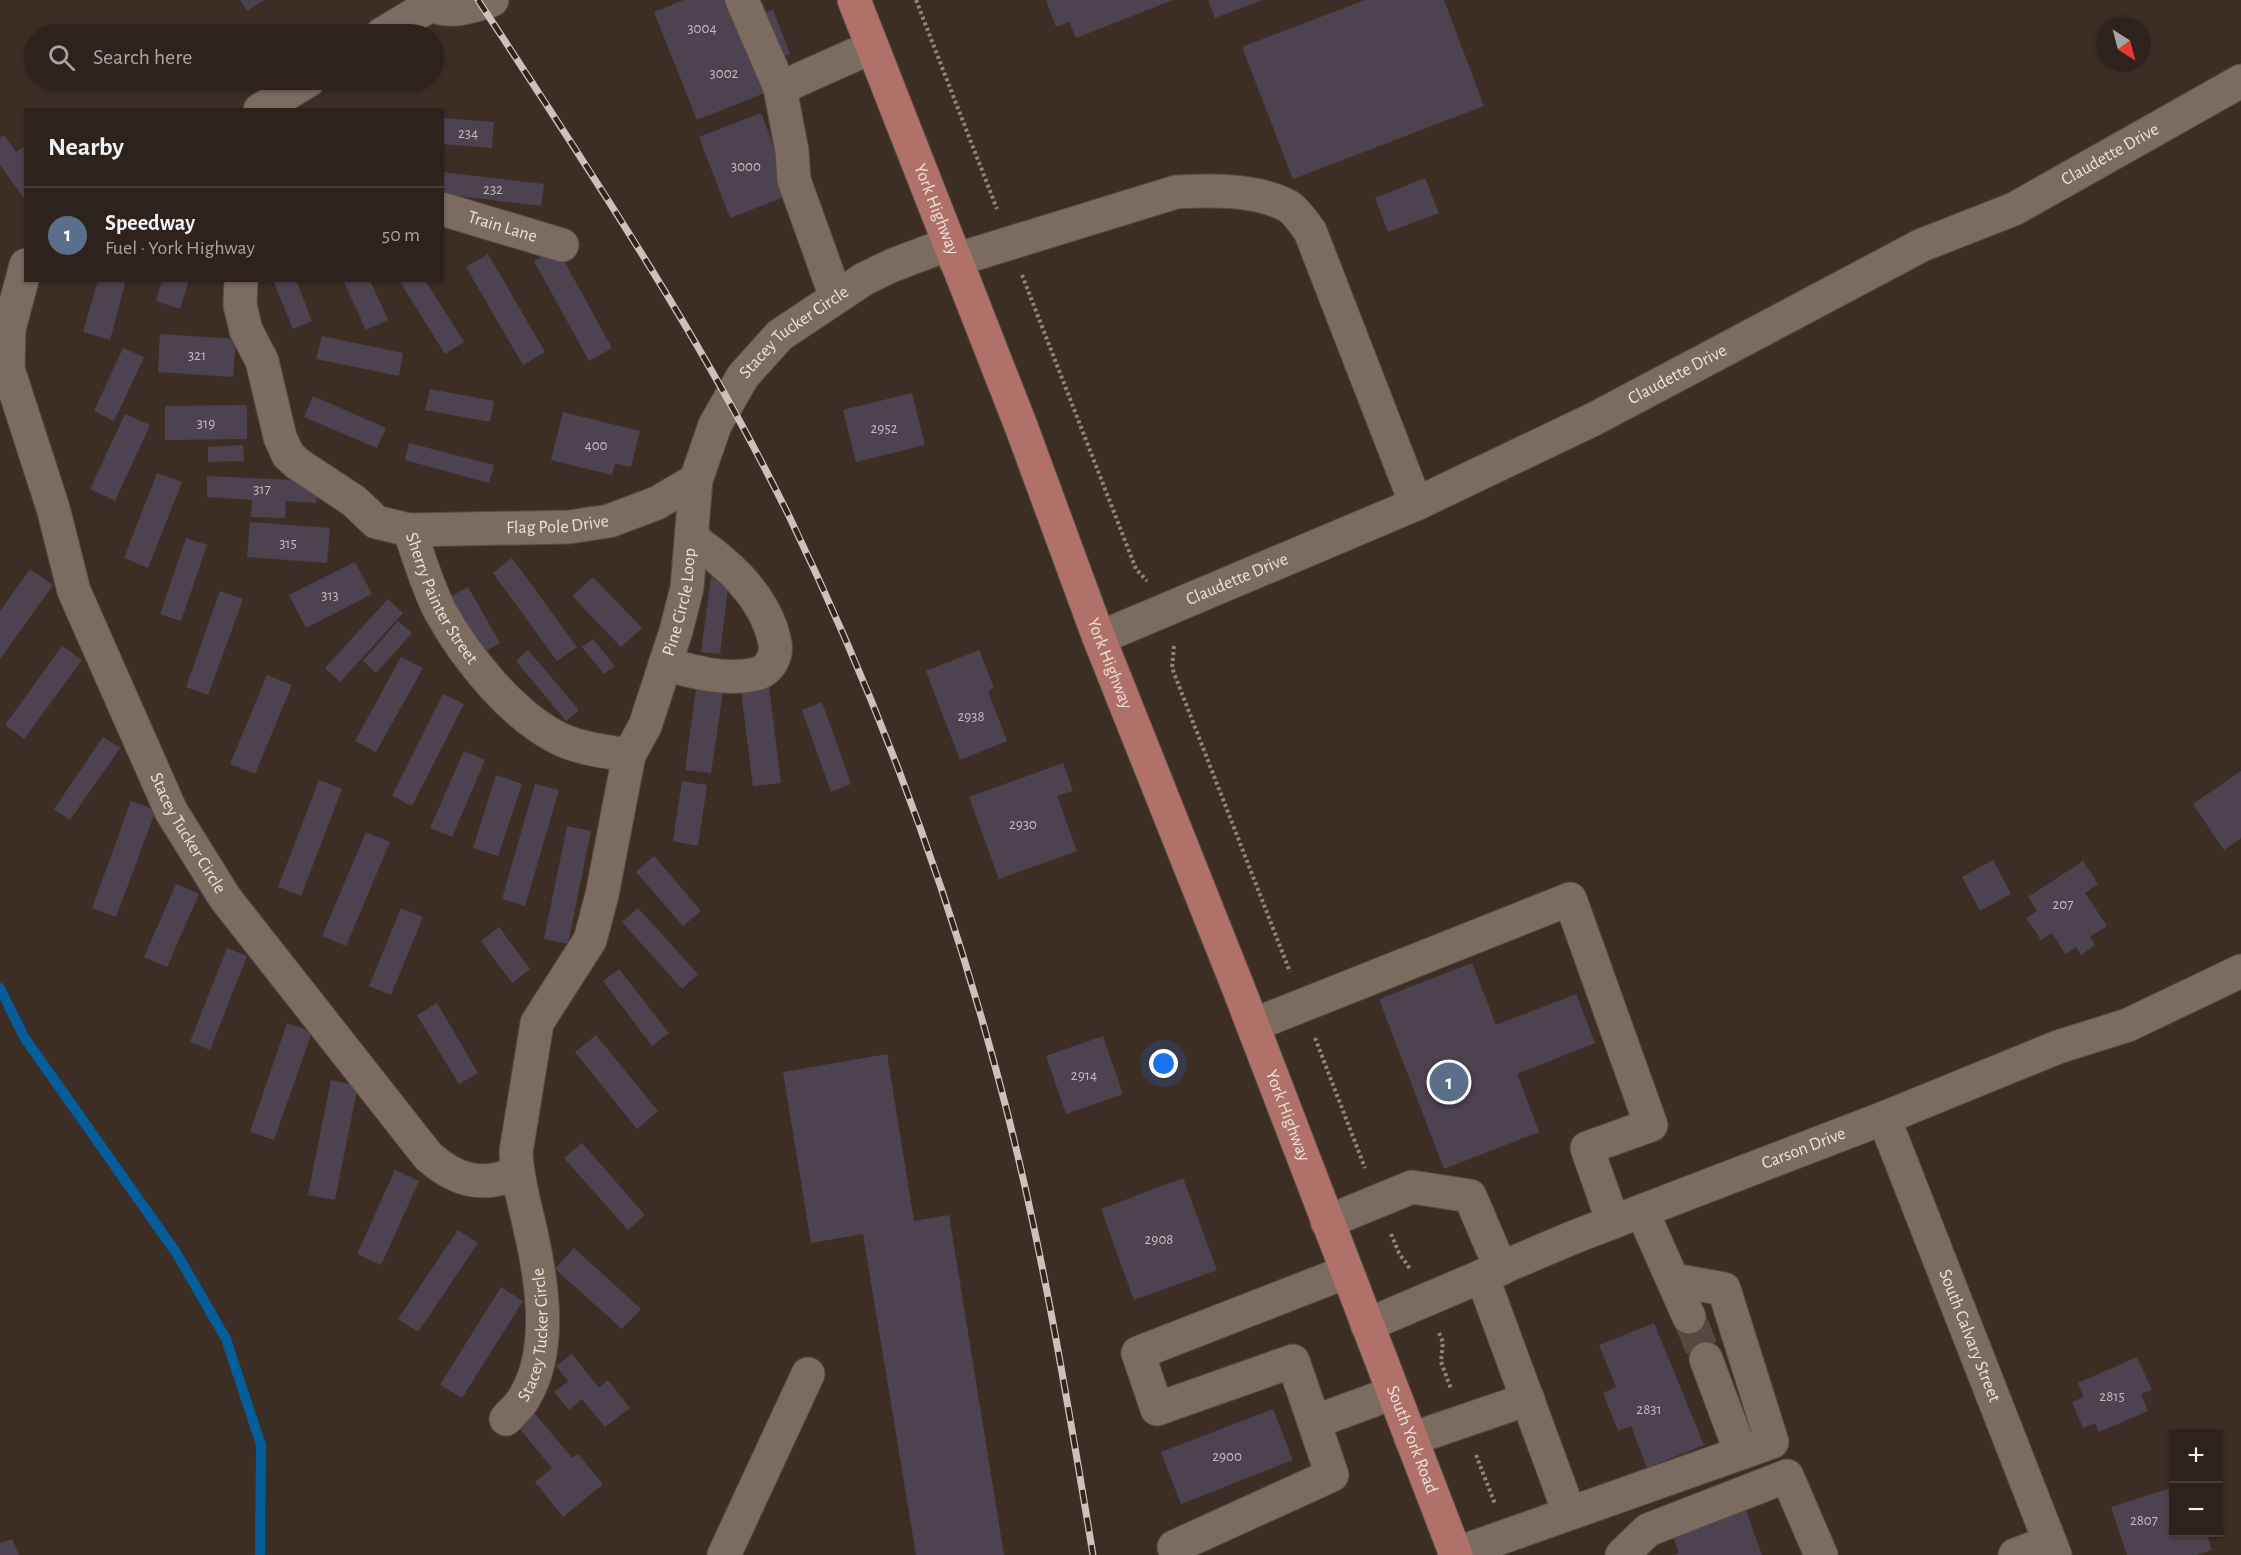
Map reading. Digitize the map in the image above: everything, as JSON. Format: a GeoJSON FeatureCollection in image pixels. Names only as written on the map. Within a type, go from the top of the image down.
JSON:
{"type":"FeatureCollection","features":[{"type":"Feature","properties":{"kind":"main road","name":"York Highway"},"geometry":{"type":"LineString","coordinates":[[854,0],[1021,426],[1099,638],[1253,1025],[1366,1325]]}},
{"type":"Feature","properties":{"kind":"main road","name":"South York Road"},"geometry":{"type":"LineString","coordinates":[[1366,1325],[1455,1554]]}},
{"type":"Feature","properties":{"kind":"street"},"geometry":{"type":"LineString","coordinates":[[396,24],[425,3],[462,10],[492,0]]}},
{"type":"Feature","properties":{"kind":"street"},"geometry":{"type":"LineString","coordinates":[[742,0],[780,88],[792,151],[794,180],[836,297]]}},
{"type":"Feature","properties":{"kind":"street"},"geometry":{"type":"LineString","coordinates":[[780,88],[872,47]]}},
{"type":"Feature","properties":{"kind":"street","name":"Claudette Drive"},"geometry":{"type":"LineString","coordinates":[[1099,638],[1416,504],[1594,419],[1922,245],[2014,209],[2241,81]]}},
{"type":"Feature","properties":{"kind":"street"},"geometry":{"type":"LineString","coordinates":[[263,108],[292,90]]}},
{"type":"Feature","properties":{"kind":"street"},"geometry":{"type":"LineString","coordinates":[[308,90],[308,108]]}},
{"type":"Feature","properties":{"kind":"street","name":"Stacey Tucker Circle"},"geometry":{"type":"LineString","coordinates":[[696,480],[716,425],[743,376],[780,335],[836,297],[893,265],[952,252],[1010,243],[1176,192],[1208,190],[1233,193],[1290,207],[1310,231],[1416,504]]}},
{"type":"Feature","properties":{"kind":"street","name":"Train Lane"},"geometry":{"type":"LineString","coordinates":[[444,210],[562,245]]}},
{"type":"Feature","properties":{"kind":"street"},"geometry":{"type":"LineString","coordinates":[[0,265],[24,254]]}},
{"type":"Feature","properties":{"kind":"street","name":"Stacey Tucker Circle"},"geometry":{"type":"LineString","coordinates":[[24,273],[9,329],[4,363],[53,508],[74,591],[171,811],[225,898],[428,1156],[442,1169],[480,1182],[499,1180],[516,1173]]}},
{"type":"Feature","properties":{"kind":"street","name":"Sherry Painter Street"},"geometry":{"type":"LineString","coordinates":[[241,282],[240,305],[246,330],[262,361],[280,437],[288,455],[354,501],[376,522],[409,530],[439,610],[474,665],[527,717],[562,740],[599,751],[629,755]]}},
{"type":"Feature","properties":{"kind":"street","name":"Flag Pole Drive"},"geometry":{"type":"LineString","coordinates":[[409,530],[569,527],[609,521],[657,503],[696,480]]}},
{"type":"Feature","properties":{"kind":"street","name":"Pine Circle Loop"},"geometry":{"type":"LineString","coordinates":[[629,755],[645,726],[687,588],[693,539],[696,480]]}},
{"type":"Feature","properties":{"kind":"street","name":"Pine Circle Loop"},"geometry":{"type":"LineString","coordinates":[[665,664],[702,674],[729,676],[758,674],[770,666],[776,652],[775,641],[764,608],[734,572],[693,539]]}},
{"type":"Feature","properties":{"kind":"street","name":"Stacey Tucker Circle"},"geometry":{"type":"LineString","coordinates":[[506,1419],[524,1400],[536,1373],[541,1343],[542,1305],[534,1250],[516,1173],[516,1152],[537,1023],[590,940],[602,895],[629,755]]}},
{"type":"Feature","properties":{"kind":"street"},"geometry":{"type":"LineString","coordinates":[[1253,1025],[1570,899],[1651,1125],[1587,1148],[1628,1216],[1674,1280],[1689,1317]]}},
{"type":"Feature","properties":{"kind":"street","name":"Carson Drive"},"geometry":{"type":"LineString","coordinates":[[1366,1325],[1628,1216],[1884,1118],[2058,1047],[2128,1025],[2241,971]]}},
{"type":"Feature","properties":{"kind":"street","name":"South Calvary Street"},"geometry":{"type":"LineString","coordinates":[[1884,1118],[2052,1549]]}},
{"type":"Feature","properties":{"kind":"street"},"geometry":{"type":"LineString","coordinates":[[1328,1222],[1412,1187],[1470,1196],[1528,1399],[1569,1512]]}},
{"type":"Feature","properties":{"kind":"street"},"geometry":{"type":"LineString","coordinates":[[1174,1547],[1332,1475],[1293,1361],[1157,1410],[1138,1353],[1346,1272]]}},
{"type":"Feature","properties":{"kind":"street"},"geometry":{"type":"LineString","coordinates":[[1455,1554],[1772,1442],[1724,1289],[1674,1280]]}},
{"type":"Feature","properties":{"kind":"street"},"geometry":{"type":"LineString","coordinates":[[1706,1359],[1741,1453]]}},
{"type":"Feature","properties":{"kind":"street"},"geometry":{"type":"LineString","coordinates":[[724,1555],[808,1374]]}},
{"type":"Feature","properties":{"kind":"street"},"geometry":{"type":"LineString","coordinates":[[1314,1422],[1393,1393]]}},
{"type":"Feature","properties":{"kind":"street"},"geometry":{"type":"LineString","coordinates":[[1411,1439],[1528,1399]]}},
{"type":"Feature","properties":{"kind":"street"},"geometry":{"type":"LineString","coordinates":[[1623,1555],[1648,1530],[1787,1476],[1821,1555]]}},
{"type":"Feature","properties":{"kind":"street"},"geometry":{"type":"LineString","coordinates":[[2015,1555],[2052,1549]]}},
{"type":"Feature","properties":{"kind":"path"},"geometry":{"type":"LineString","coordinates":[[916,0],[1136,569],[1149,582],[1176,650],[1172,668],[1378,1201],[1399,1253],[1408,1264],[1443,1342],[1441,1362],[1507,1535]]}},
{"type":"Feature","properties":{"kind":"building"},"geometry":{"type":"Polygon","coordinates":[[[240,0],[264,0],[247,11],[240,0]]]}},
{"type":"Feature","properties":{"kind":"building"},"geometry":{"type":"Polygon","coordinates":[[[684,0],[730,0],[740,23],[773,10],[790,54],[757,67],[767,92],[697,120],[654,12],[684,0]]]}},
{"type":"Feature","properties":{"kind":"building"},"geometry":{"type":"Polygon","coordinates":[[[1046,0],[1173,0],[1076,38],[1069,22],[1056,27],[1046,0]]]}},
{"type":"Feature","properties":{"kind":"building"},"geometry":{"type":"Polygon","coordinates":[[[1208,0],[1262,0],[1215,18],[1208,0]]]}},
{"type":"Feature","properties":{"kind":"building"},"geometry":{"type":"Polygon","coordinates":[[[1365,0],[1444,0],[1484,106],[1293,179],[1242,47],[1365,0]]]}},
{"type":"Feature","properties":{"kind":"building"},"geometry":{"type":"Polygon","coordinates":[[[761,113],[792,194],[730,218],[699,137],[761,113]]]}},
{"type":"Feature","properties":{"kind":"building"},"geometry":{"type":"Polygon","coordinates":[[[444,118],[494,122],[492,148],[444,144],[444,118]]]}},
{"type":"Feature","properties":{"kind":"building"},"geometry":{"type":"Polygon","coordinates":[[[4,135],[16,152],[24,147],[24,198],[0,165],[0,138],[4,135]]]}},
{"type":"Feature","properties":{"kind":"building"},"geometry":{"type":"Polygon","coordinates":[[[444,172],[544,184],[541,206],[444,194],[444,172]]]}},
{"type":"Feature","properties":{"kind":"building"},"geometry":{"type":"Polygon","coordinates":[[[1425,178],[1439,213],[1388,232],[1375,198],[1425,178]]]}},
{"type":"Feature","properties":{"kind":"building"},"geometry":{"type":"Polygon","coordinates":[[[557,248],[612,348],[589,361],[534,261],[557,248]]]}},
{"type":"Feature","properties":{"kind":"building"},"geometry":{"type":"Polygon","coordinates":[[[488,254],[545,352],[523,365],[466,267],[488,254]]]}},
{"type":"Feature","properties":{"kind":"building"},"geometry":{"type":"Polygon","coordinates":[[[97,282],[125,282],[110,340],[83,332],[97,282]]]}},
{"type":"Feature","properties":{"kind":"building"},"geometry":{"type":"Polygon","coordinates":[[[161,282],[188,282],[180,309],[156,301],[161,282]]]}},
{"type":"Feature","properties":{"kind":"building"},"geometry":{"type":"Polygon","coordinates":[[[274,282],[297,282],[312,321],[293,329],[274,282]]]}},
{"type":"Feature","properties":{"kind":"building"},"geometry":{"type":"Polygon","coordinates":[[[344,282],[371,282],[388,320],[366,330],[344,282]]]}},
{"type":"Feature","properties":{"kind":"building"},"geometry":{"type":"Polygon","coordinates":[[[400,282],[426,282],[464,342],[445,354],[400,282]]]}},
{"type":"Feature","properties":{"kind":"building"},"geometry":{"type":"Polygon","coordinates":[[[160,334],[236,339],[233,377],[158,372],[160,334]]]}},
{"type":"Feature","properties":{"kind":"building"},"geometry":{"type":"Polygon","coordinates":[[[322,336],[403,353],[399,376],[316,359],[322,336]]]}},
{"type":"Feature","properties":{"kind":"building"},"geometry":{"type":"Polygon","coordinates":[[[123,348],[144,357],[114,421],[94,411],[123,348]]]}},
{"type":"Feature","properties":{"kind":"building"},"geometry":{"type":"Polygon","coordinates":[[[430,389],[494,401],[490,422],[425,410],[430,389]]]}},
{"type":"Feature","properties":{"kind":"building"},"geometry":{"type":"Polygon","coordinates":[[[912,393],[925,445],[856,462],[843,410],[912,393]]]}},
{"type":"Feature","properties":{"kind":"building"},"geometry":{"type":"Polygon","coordinates":[[[313,396],[386,428],[377,448],[304,417],[313,396]]]}},
{"type":"Feature","properties":{"kind":"building"},"geometry":{"type":"Polygon","coordinates":[[[247,405],[247,439],[165,440],[165,406],[247,405]]]}},
{"type":"Feature","properties":{"kind":"building"},"geometry":{"type":"Polygon","coordinates":[[[563,412],[640,431],[631,467],[615,463],[612,475],[551,460],[563,412]]]}},
{"type":"Feature","properties":{"kind":"building"},"geometry":{"type":"Polygon","coordinates":[[[125,414],[150,425],[115,501],[90,489],[125,414]]]}},
{"type":"Feature","properties":{"kind":"building"},"geometry":{"type":"Polygon","coordinates":[[[409,443],[494,465],[489,483],[405,460],[409,443]]]}},
{"type":"Feature","properties":{"kind":"building"},"geometry":{"type":"Polygon","coordinates":[[[243,445],[244,461],[208,462],[208,447],[243,445]]]}},
{"type":"Feature","properties":{"kind":"building"},"geometry":{"type":"Polygon","coordinates":[[[157,473],[182,482],[148,568],[124,558],[157,473]]]}},
{"type":"Feature","properties":{"kind":"building"},"geometry":{"type":"Polygon","coordinates":[[[207,476],[317,481],[316,503],[286,501],[285,518],[251,517],[252,500],[207,497],[207,476]]]}},
{"type":"Feature","properties":{"kind":"building"},"geometry":{"type":"Polygon","coordinates":[[[250,522],[330,528],[327,563],[247,557],[250,522]]]}},
{"type":"Feature","properties":{"kind":"building"},"geometry":{"type":"Polygon","coordinates":[[[186,538],[207,545],[181,621],[160,614],[186,538]]]}},
{"type":"Feature","properties":{"kind":"building"},"geometry":{"type":"Polygon","coordinates":[[[512,558],[577,647],[557,661],[493,573],[512,558]]]}},
{"type":"Feature","properties":{"kind":"building"},"geometry":{"type":"Polygon","coordinates":[[[355,562],[372,594],[306,628],[289,595],[355,562]]]}},
{"type":"Feature","properties":{"kind":"building"},"geometry":{"type":"Polygon","coordinates":[[[30,569],[53,585],[0,659],[0,611],[30,569]]]}},
{"type":"Feature","properties":{"kind":"building"},"geometry":{"type":"Polygon","coordinates":[[[712,570],[730,572],[720,654],[701,652],[712,570]]]}},
{"type":"Feature","properties":{"kind":"building"},"geometry":{"type":"Polygon","coordinates":[[[593,577],[642,628],[621,647],[572,596],[593,577]]]}},
{"type":"Feature","properties":{"kind":"building"},"geometry":{"type":"Polygon","coordinates":[[[468,587],[500,643],[483,653],[450,597],[468,587]]]}},
{"type":"Feature","properties":{"kind":"building"},"geometry":{"type":"Polygon","coordinates":[[[220,591],[243,599],[208,695],[186,687],[220,591]]]}},
{"type":"Feature","properties":{"kind":"building"},"geometry":{"type":"Polygon","coordinates":[[[388,599],[403,613],[340,682],[325,668],[388,599]]]}},
{"type":"Feature","properties":{"kind":"building"},"geometry":{"type":"Polygon","coordinates":[[[398,621],[412,633],[376,673],[363,661],[398,621]]]}},
{"type":"Feature","properties":{"kind":"building"},"geometry":{"type":"Polygon","coordinates":[[[593,639],[615,666],[604,674],[582,647],[593,639]]]}},
{"type":"Feature","properties":{"kind":"building"},"geometry":{"type":"Polygon","coordinates":[[[62,646],[82,660],[24,739],[5,725],[62,646]]]}},
{"type":"Feature","properties":{"kind":"building"},"geometry":{"type":"Polygon","coordinates":[[[528,650],[579,710],[566,721],[516,661],[528,650]]]}},
{"type":"Feature","properties":{"kind":"building"},"geometry":{"type":"Polygon","coordinates":[[[979,650],[994,688],[988,691],[1007,741],[960,760],[926,671],[979,650]]]}},
{"type":"Feature","properties":{"kind":"building"},"geometry":{"type":"Polygon","coordinates":[[[401,657],[423,668],[376,752],[355,741],[401,657]]]}},
{"type":"Feature","properties":{"kind":"building"},"geometry":{"type":"Polygon","coordinates":[[[267,675],[292,685],[255,774],[230,764],[267,675]]]}},
{"type":"Feature","properties":{"kind":"building"},"geometry":{"type":"Polygon","coordinates":[[[698,675],[725,679],[711,773],[685,770],[698,675]]]}},
{"type":"Feature","properties":{"kind":"building"},"geometry":{"type":"Polygon","coordinates":[[[769,686],[781,783],[753,786],[741,690],[769,686]]]}},
{"type":"Feature","properties":{"kind":"building"},"geometry":{"type":"Polygon","coordinates":[[[443,694],[464,704],[412,806],[392,796],[443,694]]]}},
{"type":"Feature","properties":{"kind":"building"},"geometry":{"type":"Polygon","coordinates":[[[822,702],[851,784],[831,792],[802,710],[822,702]]]}},
{"type":"Feature","properties":{"kind":"building"},"geometry":{"type":"Polygon","coordinates":[[[103,737],[120,748],[70,820],[54,809],[103,737]]]}},
{"type":"Feature","properties":{"kind":"building"},"geometry":{"type":"Polygon","coordinates":[[[464,751],[485,760],[452,837],[430,828],[464,751]]]}},
{"type":"Feature","properties":{"kind":"building"},"geometry":{"type":"Polygon","coordinates":[[[1063,763],[1073,791],[1057,796],[1077,851],[999,879],[969,797],[1063,763]]]}},
{"type":"Feature","properties":{"kind":"building"},"geometry":{"type":"Polygon","coordinates":[[[2241,771],[2241,838],[2224,850],[2193,804],[2241,771]]]}},
{"type":"Feature","properties":{"kind":"building"},"geometry":{"type":"Polygon","coordinates":[[[496,775],[522,784],[498,856],[473,848],[496,775]]]}},
{"type":"Feature","properties":{"kind":"building"},"geometry":{"type":"Polygon","coordinates":[[[319,780],[342,789],[301,896],[278,887],[319,780]]]}},
{"type":"Feature","properties":{"kind":"building"},"geometry":{"type":"Polygon","coordinates":[[[682,781],[707,785],[698,846],[673,841],[682,781]]]}},
{"type":"Feature","properties":{"kind":"building"},"geometry":{"type":"Polygon","coordinates":[[[535,784],[559,790],[525,906],[502,899],[535,784]]]}},
{"type":"Feature","properties":{"kind":"building"},"geometry":{"type":"Polygon","coordinates":[[[131,801],[156,810],[116,917],[92,908],[131,801]]]}},
{"type":"Feature","properties":{"kind":"building"},"geometry":{"type":"Polygon","coordinates":[[[567,826],[591,831],[568,944],[544,939],[567,826]]]}},
{"type":"Feature","properties":{"kind":"building"},"geometry":{"type":"Polygon","coordinates":[[[366,832],[390,842],[346,946],[322,936],[366,832]]]}},
{"type":"Feature","properties":{"kind":"building"},"geometry":{"type":"Polygon","coordinates":[[[654,856],[701,911],[683,926],[636,872],[654,856]]]}},
{"type":"Feature","properties":{"kind":"building"},"geometry":{"type":"Polygon","coordinates":[[[1993,860],[2011,894],[1980,911],[1962,877],[1993,860]]]}},
{"type":"Feature","properties":{"kind":"building"},"geometry":{"type":"Polygon","coordinates":[[[2083,861],[2098,884],[2085,893],[2107,926],[2090,937],[2095,945],[2081,955],[2076,947],[2065,954],[2052,933],[2041,940],[2026,918],[2037,911],[2028,897],[2083,861]]]}},
{"type":"Feature","properties":{"kind":"building"},"geometry":{"type":"Polygon","coordinates":[[[176,884],[199,894],[167,967],[144,957],[176,884]]]}},
{"type":"Feature","properties":{"kind":"building"},"geometry":{"type":"Polygon","coordinates":[[[401,908],[423,917],[391,995],[369,986],[401,908]]]}},
{"type":"Feature","properties":{"kind":"building"},"geometry":{"type":"Polygon","coordinates":[[[638,908],[698,974],[682,989],[622,922],[638,908]]]}},
{"type":"Feature","properties":{"kind":"building"},"geometry":{"type":"Polygon","coordinates":[[[499,927],[530,969],[512,983],[481,941],[499,927]]]}},
{"type":"Feature","properties":{"kind":"building"},"geometry":{"type":"Polygon","coordinates":[[[227,948],[247,956],[210,1050],[190,1042],[227,948]]]}},
{"type":"Feature","properties":{"kind":"building"},"geometry":{"type":"Polygon","coordinates":[[[1472,963],[1496,1025],[1576,994],[1595,1043],[1517,1074],[1539,1132],[1444,1169],[1379,999],[1472,963]]]}},
{"type":"Feature","properties":{"kind":"building"},"geometry":{"type":"Polygon","coordinates":[[[619,969],[669,1033],[652,1046],[603,981],[619,969]]]}},
{"type":"Feature","properties":{"kind":"building"},"geometry":{"type":"Polygon","coordinates":[[[437,1003],[478,1073],[459,1084],[417,1015],[437,1003]]]}},
{"type":"Feature","properties":{"kind":"building"},"geometry":{"type":"Polygon","coordinates":[[[287,1023],[312,1032],[274,1140],[250,1132],[287,1023]]]}},
{"type":"Feature","properties":{"kind":"building"},"geometry":{"type":"Polygon","coordinates":[[[596,1035],[658,1111],[637,1129],[575,1052],[596,1035]]]}},
{"type":"Feature","properties":{"kind":"building"},"geometry":{"type":"Polygon","coordinates":[[[1103,1036],[1123,1094],[1066,1114],[1046,1056],[1103,1036]]]}},
{"type":"Feature","properties":{"kind":"building"},"geometry":{"type":"Polygon","coordinates":[[[887,1054],[914,1221],[949,1215],[1004,1555],[916,1555],[863,1234],[811,1243],[783,1072],[887,1054]]]}},
{"type":"Feature","properties":{"kind":"building"},"geometry":{"type":"Polygon","coordinates":[[[331,1080],[358,1086],[335,1200],[308,1195],[331,1080]]]}},
{"type":"Feature","properties":{"kind":"building"},"geometry":{"type":"Polygon","coordinates":[[[582,1143],[645,1215],[628,1230],[564,1158],[582,1143]]]}},
{"type":"Feature","properties":{"kind":"building"},"geometry":{"type":"Polygon","coordinates":[[[395,1170],[419,1181],[381,1265],[357,1254],[395,1170]]]}},
{"type":"Feature","properties":{"kind":"building"},"geometry":{"type":"Polygon","coordinates":[[[1183,1178],[1217,1270],[1134,1300],[1101,1209],[1183,1178]]]}},
{"type":"Feature","properties":{"kind":"building"},"geometry":{"type":"Polygon","coordinates":[[[458,1230],[478,1243],[418,1332],[398,1319],[458,1230]]]}},
{"type":"Feature","properties":{"kind":"building"},"geometry":{"type":"Polygon","coordinates":[[[574,1248],[641,1309],[622,1329],[555,1269],[574,1248]]]}},
{"type":"Feature","properties":{"kind":"building"},"geometry":{"type":"Polygon","coordinates":[[[501,1287],[523,1301],[462,1398],[440,1385],[501,1287]]]}},
{"type":"Feature","properties":{"kind":"building"},"geometry":{"type":"Polygon","coordinates":[[[1654,1323],[1704,1445],[1647,1468],[1631,1426],[1618,1431],[1603,1393],[1616,1387],[1599,1345],[1654,1323]]]}},
{"type":"Feature","properties":{"kind":"building"},"geometry":{"type":"Polygon","coordinates":[[[572,1354],[599,1388],[608,1380],[630,1408],[605,1427],[582,1399],[569,1410],[554,1392],[568,1381],[556,1366],[572,1354]]]}},
{"type":"Feature","properties":{"kind":"building"},"geometry":{"type":"Polygon","coordinates":[[[2137,1357],[2152,1390],[2141,1394],[2148,1411],[2099,1432],[2095,1423],[2083,1428],[2072,1402],[2084,1397],[2078,1383],[2137,1357]]]}},
{"type":"Feature","properties":{"kind":"building"},"geometry":{"type":"Polygon","coordinates":[[[527,1404],[572,1458],[578,1454],[603,1484],[563,1517],[535,1482],[552,1468],[511,1418],[527,1404]]]}},
{"type":"Feature","properties":{"kind":"building"},"geometry":{"type":"Polygon","coordinates":[[[1273,1409],[1293,1460],[1181,1504],[1161,1452],[1273,1409]]]}},
{"type":"Feature","properties":{"kind":"building"},"geometry":{"type":"Polygon","coordinates":[[[2169,1489],[2169,1537],[2208,1537],[2212,1550],[2196,1555],[2127,1555],[2111,1507],[2169,1489]]]}},
{"type":"Feature","properties":{"kind":"building"},"geometry":{"type":"Polygon","coordinates":[[[1746,1510],[1762,1555],[1674,1555],[1679,1553],[1673,1537],[1746,1510]]]}},
{"type":"Feature","properties":{"kind":"building"},"geometry":{"type":"Polygon","coordinates":[[[12,1539],[19,1555],[0,1555],[0,1543],[12,1539]]]}},
{"type":"Feature","properties":{"kind":"waterway"},"geometry":{"type":"LineString","coordinates":[[0,988],[24,1037],[177,1254],[226,1339],[261,1445],[260,1555]]}},
{"type":"Feature","properties":{"kind":"tunnel"},"geometry":{"type":"LineString","coordinates":[[1689,1317],[1706,1359]]}},
{"type":"Feature","properties":{"kind":"railway"},"geometry":{"type":"LineString","coordinates":[[478,0],[641,253],[755,449],[819,580],[902,778],[949,912],[1007,1110],[1049,1300],[1093,1555]]}},
{"type":"Feature","properties":{"kind":"place","name":"Speedway"},"geometry":{"type":"Point","coordinates":[1449,1082]}}]}
